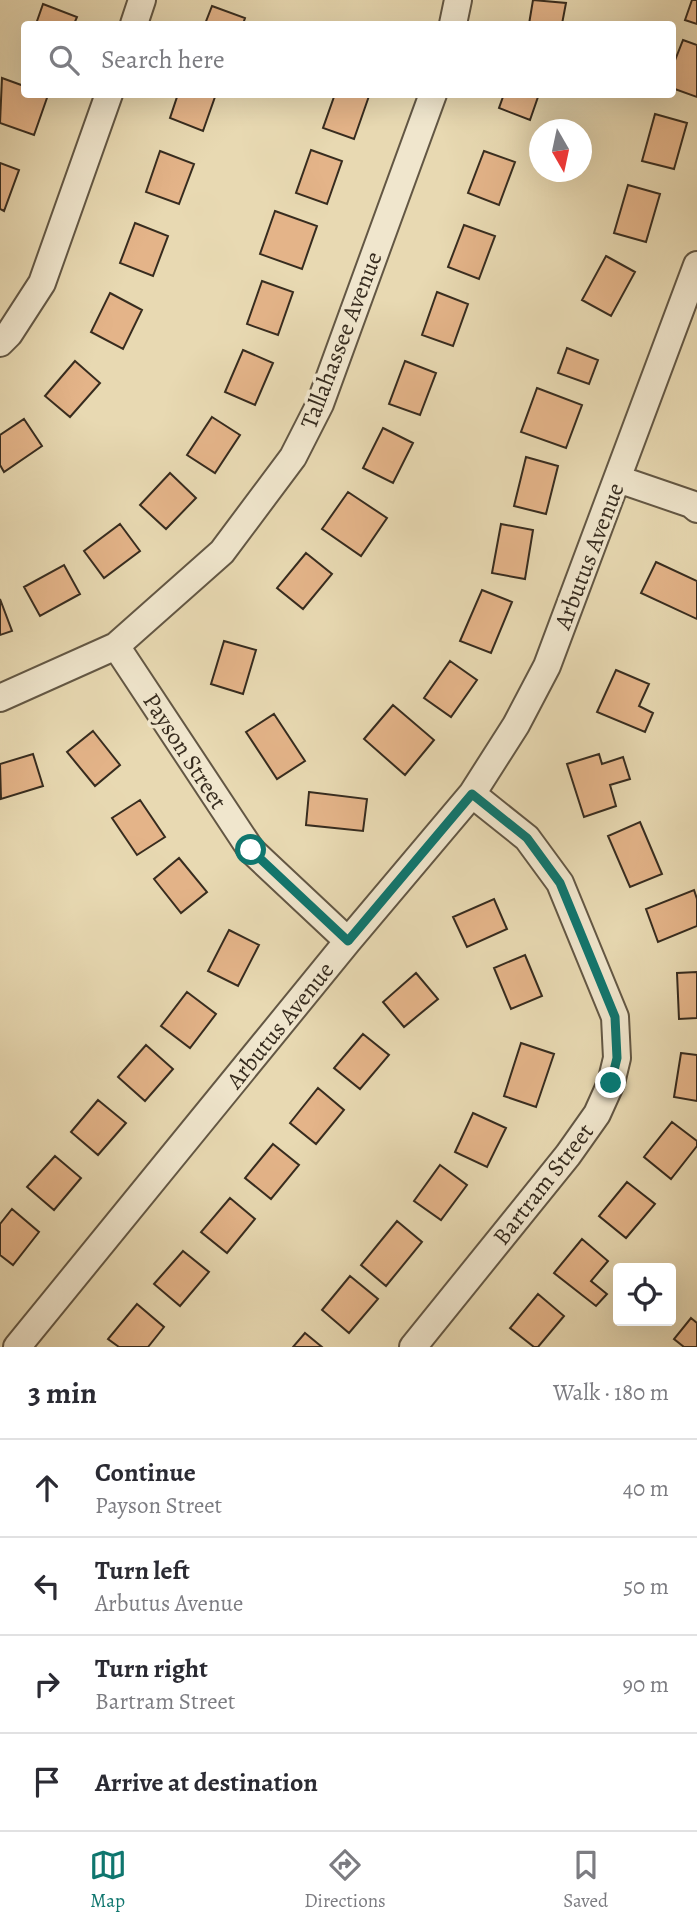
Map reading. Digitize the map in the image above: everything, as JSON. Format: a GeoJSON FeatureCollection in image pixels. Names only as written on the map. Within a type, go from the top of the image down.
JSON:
{"type":"FeatureCollection","features":[{"type":"Feature","properties":{"kind":"street"},"geometry":{"type":"LineString","coordinates":[[135,21],[142,0]]}},
{"type":"Feature","properties":{"kind":"street"},"geometry":{"type":"LineString","coordinates":[[454,21],[458,0]]}},
{"type":"Feature","properties":{"kind":"street"},"geometry":{"type":"LineString","coordinates":[[0,343],[9,334],[42,283],[108,98]]}},
{"type":"Feature","properties":{"kind":"street","name":"Tallahassee Avenue"},"geometry":{"type":"LineString","coordinates":[[0,698],[116,646],[222,552],[293,457],[320,404],[432,98]]}},
{"type":"Feature","properties":{"kind":"street","name":"Arbutus Avenue"},"geometry":{"type":"LineString","coordinates":[[17,1347],[348,941],[472,794],[516,725],[547,666],[697,265]]}},
{"type":"Feature","properties":{"kind":"street"},"geometry":{"type":"LineString","coordinates":[[618,479],[691,504],[697,509]]}},
{"type":"Feature","properties":{"kind":"street","name":"Payson Street"},"geometry":{"type":"LineString","coordinates":[[116,646],[251,850],[348,941]]}},
{"type":"Feature","properties":{"kind":"street","name":"Bartram Street"},"geometry":{"type":"LineString","coordinates":[[413,1347],[568,1155],[597,1114],[611,1083],[617,1058],[615,1017],[560,883],[527,838],[472,794]]}},
{"type":"Feature","properties":{"kind":"building"},"geometry":{"type":"Polygon","coordinates":[[[533,0],[566,3],[563,21],[530,21],[533,0]]]}},
{"type":"Feature","properties":{"kind":"building"},"geometry":{"type":"Polygon","coordinates":[[[692,0],[697,0],[697,24],[685,20],[692,0]]]}},
{"type":"Feature","properties":{"kind":"building"},"geometry":{"type":"Polygon","coordinates":[[[43,4],[77,17],[75,21],[37,21],[43,4]]]}},
{"type":"Feature","properties":{"kind":"building"},"geometry":{"type":"Polygon","coordinates":[[[212,6],[245,18],[244,21],[206,21],[212,6]]]}},
{"type":"Feature","properties":{"kind":"building"},"geometry":{"type":"Polygon","coordinates":[[[683,40],[697,45],[697,97],[676,89],[676,58],[683,40]]]}},
{"type":"Feature","properties":{"kind":"building"},"geometry":{"type":"Polygon","coordinates":[[[2,78],[21,85],[21,98],[47,98],[34,135],[0,123],[2,78]]]}},
{"type":"Feature","properties":{"kind":"building"},"geometry":{"type":"Polygon","coordinates":[[[177,98],[215,98],[203,131],[170,118],[177,98]]]}},
{"type":"Feature","properties":{"kind":"building"},"geometry":{"type":"Polygon","coordinates":[[[334,98],[368,98],[354,139],[323,128],[334,98]]]}},
{"type":"Feature","properties":{"kind":"building"},"geometry":{"type":"Polygon","coordinates":[[[503,98],[538,98],[529,120],[499,108],[503,98]]]}},
{"type":"Feature","properties":{"kind":"building"},"geometry":{"type":"Polygon","coordinates":[[[655,114],[687,123],[674,169],[642,161],[655,114]]]}},
{"type":"Feature","properties":{"kind":"building"},"geometry":{"type":"Polygon","coordinates":[[[311,150],[342,161],[327,204],[296,193],[311,150]]]}},
{"type":"Feature","properties":{"kind":"building"},"geometry":{"type":"Polygon","coordinates":[[[160,151],[194,164],[179,204],[146,192],[160,151]]]}},
{"type":"Feature","properties":{"kind":"building"},"geometry":{"type":"Polygon","coordinates":[[[484,151],[515,162],[499,205],[468,193],[484,151]]]}},
{"type":"Feature","properties":{"kind":"building"},"geometry":{"type":"Polygon","coordinates":[[[0,163],[19,170],[4,211],[0,209],[0,163]]]}},
{"type":"Feature","properties":{"kind":"building"},"geometry":{"type":"Polygon","coordinates":[[[628,185],[660,194],[646,242],[614,233],[628,185]]]}},
{"type":"Feature","properties":{"kind":"building"},"geometry":{"type":"Polygon","coordinates":[[[275,211],[317,226],[302,269],[260,254],[275,211]]]}},
{"type":"Feature","properties":{"kind":"building"},"geometry":{"type":"Polygon","coordinates":[[[135,223],[168,236],[153,276],[120,263],[135,223]]]}},
{"type":"Feature","properties":{"kind":"building"},"geometry":{"type":"Polygon","coordinates":[[[464,225],[495,236],[479,279],[448,267],[464,225]]]}},
{"type":"Feature","properties":{"kind":"building"},"geometry":{"type":"Polygon","coordinates":[[[606,256],[635,272],[611,316],[582,300],[606,256]]]}},
{"type":"Feature","properties":{"kind":"building"},"geometry":{"type":"Polygon","coordinates":[[[262,281],[293,292],[278,335],[247,324],[262,281]]]}},
{"type":"Feature","properties":{"kind":"building"},"geometry":{"type":"Polygon","coordinates":[[[437,292],[468,304],[453,346],[422,335],[437,292]]]}},
{"type":"Feature","properties":{"kind":"building"},"geometry":{"type":"Polygon","coordinates":[[[110,293],[142,310],[123,349],[91,332],[110,293]]]}},
{"type":"Feature","properties":{"kind":"building"},"geometry":{"type":"Polygon","coordinates":[[[567,348],[598,360],[589,384],[558,373],[567,348]]]}},
{"type":"Feature","properties":{"kind":"building"},"geometry":{"type":"Polygon","coordinates":[[[243,350],[273,363],[255,405],[225,392],[243,350]]]}},
{"type":"Feature","properties":{"kind":"building"},"geometry":{"type":"Polygon","coordinates":[[[75,361],[100,383],[70,417],[45,396],[75,361]]]}},
{"type":"Feature","properties":{"kind":"building"},"geometry":{"type":"Polygon","coordinates":[[[405,361],[436,373],[420,415],[389,404],[405,361]]]}},
{"type":"Feature","properties":{"kind":"building"},"geometry":{"type":"Polygon","coordinates":[[[537,388],[582,405],[566,448],[521,432],[537,388]]]}},
{"type":"Feature","properties":{"kind":"building"},"geometry":{"type":"Polygon","coordinates":[[[212,417],[240,435],[215,473],[187,455],[212,417]]]}},
{"type":"Feature","properties":{"kind":"building"},"geometry":{"type":"Polygon","coordinates":[[[24,419],[42,446],[4,472],[0,465],[0,435],[24,419]]]}},
{"type":"Feature","properties":{"kind":"building"},"geometry":{"type":"Polygon","coordinates":[[[383,428],[413,443],[393,483],[363,468],[383,428]]]}},
{"type":"Feature","properties":{"kind":"building"},"geometry":{"type":"Polygon","coordinates":[[[526,457],[558,466],[546,514],[514,506],[526,457]]]}},
{"type":"Feature","properties":{"kind":"building"},"geometry":{"type":"Polygon","coordinates":[[[170,473],[196,498],[166,529],[140,505],[170,473]]]}},
{"type":"Feature","properties":{"kind":"building"},"geometry":{"type":"Polygon","coordinates":[[[348,492],[387,518],[361,556],[322,529],[348,492]]]}},
{"type":"Feature","properties":{"kind":"building"},"geometry":{"type":"Polygon","coordinates":[[[120,524],[140,551],[104,578],[84,551],[120,524]]]}},
{"type":"Feature","properties":{"kind":"building"},"geometry":{"type":"Polygon","coordinates":[[[501,524],[533,530],[525,579],[492,573],[501,524]]]}},
{"type":"Feature","properties":{"kind":"building"},"geometry":{"type":"Polygon","coordinates":[[[306,553],[332,574],[303,609],[277,588],[306,553]]]}},
{"type":"Feature","properties":{"kind":"building"},"geometry":{"type":"Polygon","coordinates":[[[656,562],[697,581],[697,619],[641,593],[656,562]]]}},
{"type":"Feature","properties":{"kind":"building"},"geometry":{"type":"Polygon","coordinates":[[[64,565],[80,594],[40,616],[24,587],[64,565]]]}},
{"type":"Feature","properties":{"kind":"building"},"geometry":{"type":"Polygon","coordinates":[[[482,590],[512,602],[491,653],[460,641],[482,590]]]}},
{"type":"Feature","properties":{"kind":"building"},"geometry":{"type":"Polygon","coordinates":[[[0,599],[12,631],[0,635],[0,599]]]}},
{"type":"Feature","properties":{"kind":"building"},"geometry":{"type":"Polygon","coordinates":[[[224,641],[256,650],[243,694],[211,684],[224,641]]]}},
{"type":"Feature","properties":{"kind":"building"},"geometry":{"type":"Polygon","coordinates":[[[450,661],[477,680],[451,717],[424,698],[450,661]]]}},
{"type":"Feature","properties":{"kind":"building"},"geometry":{"type":"Polygon","coordinates":[[[616,670],[649,684],[639,706],[653,713],[645,732],[597,712],[616,670]]]}},
{"type":"Feature","properties":{"kind":"building"},"geometry":{"type":"Polygon","coordinates":[[[393,705],[434,740],[405,775],[364,739],[393,705]]]}},
{"type":"Feature","properties":{"kind":"building"},"geometry":{"type":"Polygon","coordinates":[[[274,714],[305,761],[277,779],[246,732],[274,714]]]}},
{"type":"Feature","properties":{"kind":"building"},"geometry":{"type":"Polygon","coordinates":[[[93,731],[120,765],[95,786],[67,752],[93,731]]]}},
{"type":"Feature","properties":{"kind":"building"},"geometry":{"type":"Polygon","coordinates":[[[33,754],[43,786],[1,799],[0,764],[33,754]]]}},
{"type":"Feature","properties":{"kind":"building"},"geometry":{"type":"Polygon","coordinates":[[[599,754],[602,764],[623,757],[630,779],[610,785],[616,806],[584,817],[567,764],[599,754]]]}},
{"type":"Feature","properties":{"kind":"building"},"geometry":{"type":"Polygon","coordinates":[[[309,792],[367,799],[363,831],[306,825],[309,792]]]}},
{"type":"Feature","properties":{"kind":"building"},"geometry":{"type":"Polygon","coordinates":[[[140,800],[165,837],[137,855],[112,818],[140,800]]]}},
{"type":"Feature","properties":{"kind":"building"},"geometry":{"type":"Polygon","coordinates":[[[640,822],[662,874],[630,887],[608,836],[640,822]]]}},
{"type":"Feature","properties":{"kind":"building"},"geometry":{"type":"Polygon","coordinates":[[[179,858],[207,892],[181,913],[154,879],[179,858]]]}},
{"type":"Feature","properties":{"kind":"building"},"geometry":{"type":"Polygon","coordinates":[[[694,890],[697,899],[697,926],[658,942],[646,909],[694,890]]]}},
{"type":"Feature","properties":{"kind":"building"},"geometry":{"type":"Polygon","coordinates":[[[494,899],[507,929],[467,947],[453,917],[494,899]]]}},
{"type":"Feature","properties":{"kind":"building"},"geometry":{"type":"Polygon","coordinates":[[[229,930],[259,945],[238,986],[208,971],[229,930]]]}},
{"type":"Feature","properties":{"kind":"building"},"geometry":{"type":"Polygon","coordinates":[[[525,955],[542,996],[511,1009],[494,968],[525,955]]]}},
{"type":"Feature","properties":{"kind":"building"},"geometry":{"type":"Polygon","coordinates":[[[697,972],[697,1018],[679,1019],[677,973],[697,972]]]}},
{"type":"Feature","properties":{"kind":"building"},"geometry":{"type":"Polygon","coordinates":[[[416,973],[438,999],[404,1027],[383,1002],[416,973]]]}},
{"type":"Feature","properties":{"kind":"building"},"geometry":{"type":"Polygon","coordinates":[[[187,992],[216,1014],[190,1048],[161,1026],[187,992]]]}},
{"type":"Feature","properties":{"kind":"building"},"geometry":{"type":"Polygon","coordinates":[[[363,1034],[389,1055],[360,1089],[334,1068],[363,1034]]]}},
{"type":"Feature","properties":{"kind":"building"},"geometry":{"type":"Polygon","coordinates":[[[521,1043],[554,1054],[536,1107],[504,1096],[521,1043]]]}},
{"type":"Feature","properties":{"kind":"building"},"geometry":{"type":"Polygon","coordinates":[[[146,1045],[173,1069],[145,1101],[118,1077],[146,1045]]]}},
{"type":"Feature","properties":{"kind":"building"},"geometry":{"type":"Polygon","coordinates":[[[681,1053],[697,1055],[697,1101],[674,1097],[681,1053]]]}},
{"type":"Feature","properties":{"kind":"building"},"geometry":{"type":"Polygon","coordinates":[[[318,1088],[344,1110],[316,1144],[290,1123],[318,1088]]]}},
{"type":"Feature","properties":{"kind":"building"},"geometry":{"type":"Polygon","coordinates":[[[98,1100],[126,1123],[98,1155],[71,1132],[98,1100]]]}},
{"type":"Feature","properties":{"kind":"building"},"geometry":{"type":"Polygon","coordinates":[[[473,1113],[506,1128],[487,1167],[455,1152],[473,1113]]]}},
{"type":"Feature","properties":{"kind":"building"},"geometry":{"type":"Polygon","coordinates":[[[672,1122],[697,1141],[697,1146],[671,1179],[644,1157],[672,1122]]]}},
{"type":"Feature","properties":{"kind":"building"},"geometry":{"type":"Polygon","coordinates":[[[273,1144],[299,1165],[271,1199],[245,1178],[273,1144]]]}},
{"type":"Feature","properties":{"kind":"building"},"geometry":{"type":"Polygon","coordinates":[[[55,1156],[81,1178],[54,1210],[27,1187],[55,1156]]]}},
{"type":"Feature","properties":{"kind":"building"},"geometry":{"type":"Polygon","coordinates":[[[440,1165],[467,1185],[441,1220],[414,1201],[440,1165]]]}},
{"type":"Feature","properties":{"kind":"building"},"geometry":{"type":"Polygon","coordinates":[[[627,1182],[655,1204],[626,1238],[599,1216],[627,1182]]]}},
{"type":"Feature","properties":{"kind":"building"},"geometry":{"type":"Polygon","coordinates":[[[230,1198],[255,1219],[227,1253],[201,1232],[230,1198]]]}},
{"type":"Feature","properties":{"kind":"building"},"geometry":{"type":"Polygon","coordinates":[[[12,1209],[39,1232],[13,1265],[0,1255],[0,1224],[12,1209]]]}},
{"type":"Feature","properties":{"kind":"building"},"geometry":{"type":"Polygon","coordinates":[[[397,1221],[422,1242],[386,1286],[361,1265],[397,1221]]]}},
{"type":"Feature","properties":{"kind":"building"},"geometry":{"type":"Polygon","coordinates":[[[582,1239],[608,1261],[591,1281],[607,1294],[596,1306],[554,1273],[582,1239]]]}},
{"type":"Feature","properties":{"kind":"building"},"geometry":{"type":"Polygon","coordinates":[[[183,1251],[209,1272],[180,1306],[154,1284],[183,1251]]]}},
{"type":"Feature","properties":{"kind":"building"},"geometry":{"type":"Polygon","coordinates":[[[350,1276],[378,1299],[349,1333],[322,1310],[350,1276]]]}},
{"type":"Feature","properties":{"kind":"building"},"geometry":{"type":"Polygon","coordinates":[[[538,1294],[564,1316],[538,1347],[534,1347],[510,1328],[538,1294]]]}},
{"type":"Feature","properties":{"kind":"building"},"geometry":{"type":"Polygon","coordinates":[[[137,1304],[164,1327],[148,1347],[119,1347],[108,1339],[137,1304]]]}},
{"type":"Feature","properties":{"kind":"building"},"geometry":{"type":"Polygon","coordinates":[[[691,1318],[697,1323],[697,1347],[684,1347],[674,1339],[691,1318]]]}},
{"type":"Feature","properties":{"kind":"building"},"geometry":{"type":"Polygon","coordinates":[[[305,1333],[322,1347],[293,1347],[305,1333]]]}},
{"type":"Feature","properties":{"kind":"route"},"geometry":{"type":"LineString","coordinates":[[251,850],[348,941],[472,794],[527,838],[560,883],[615,1017],[617,1058],[611,1083]]}}]}
